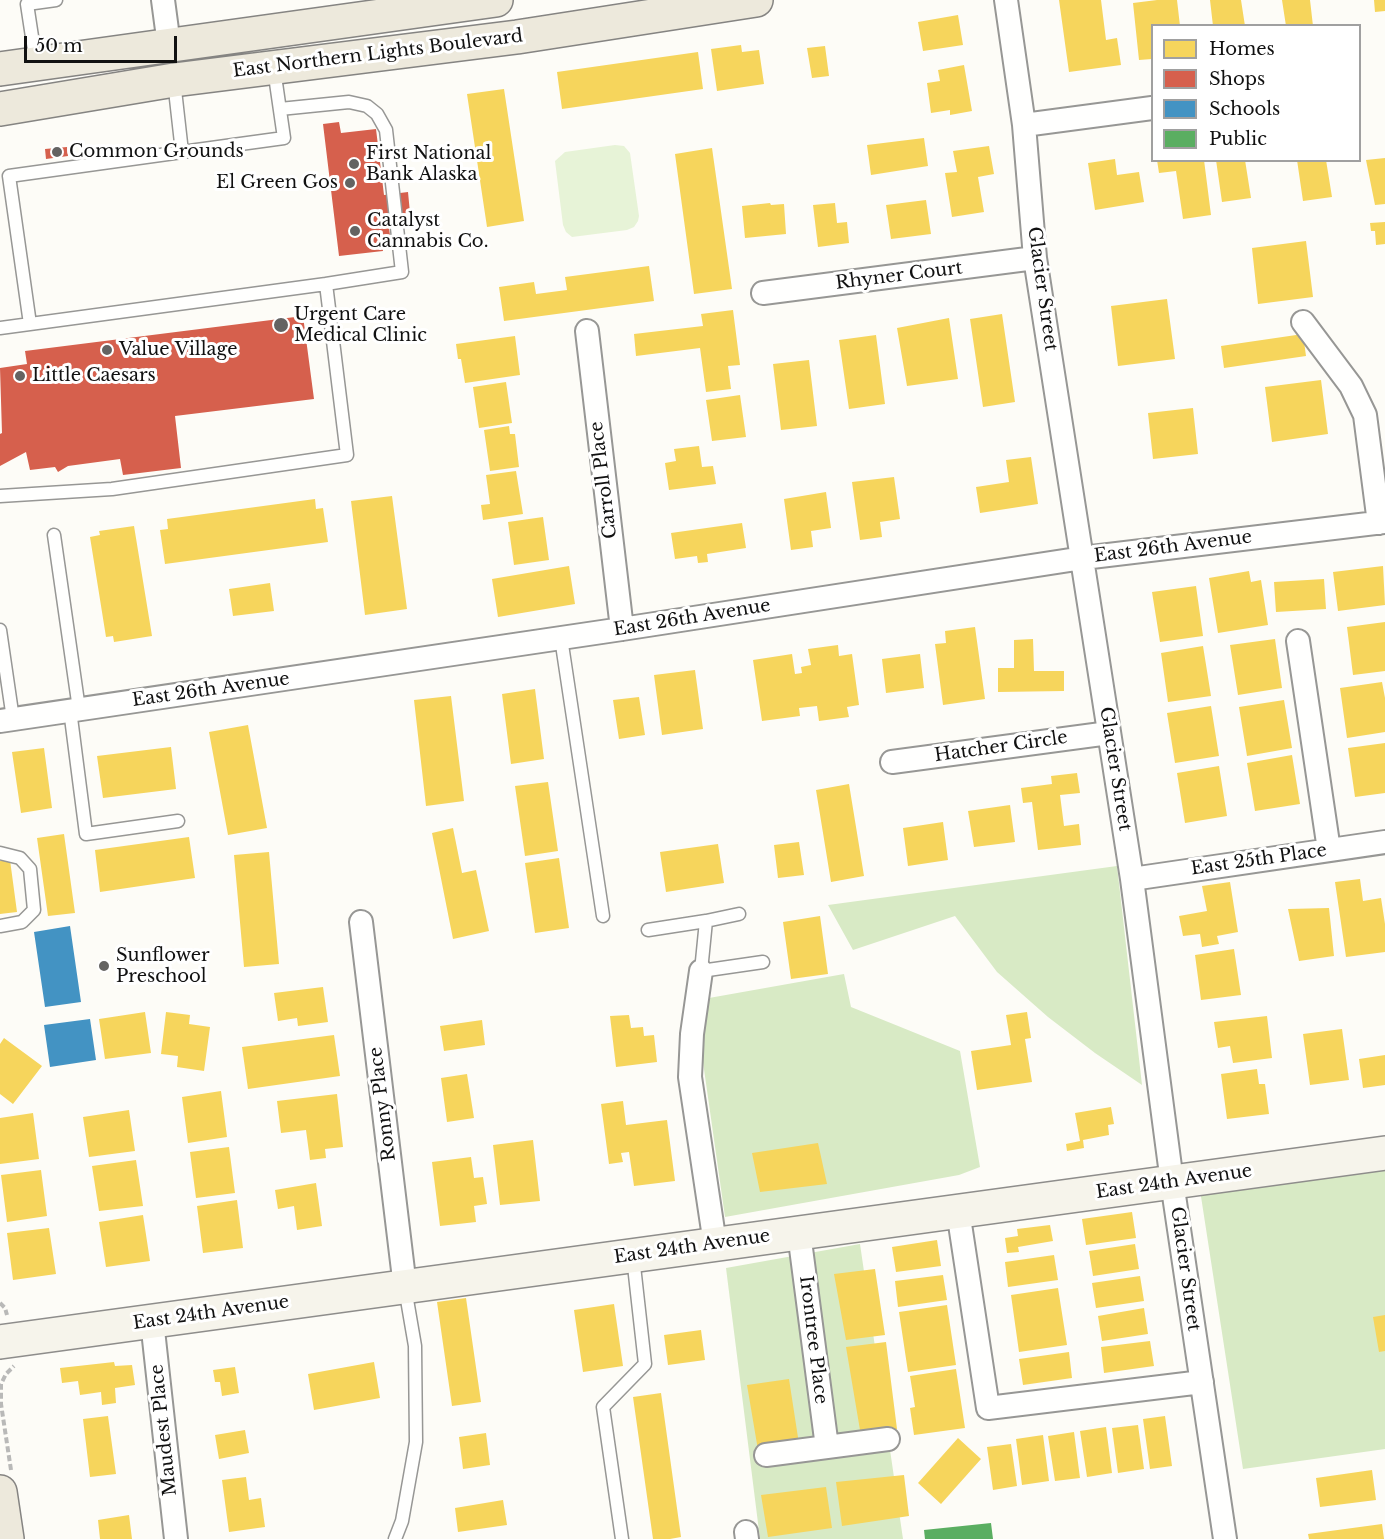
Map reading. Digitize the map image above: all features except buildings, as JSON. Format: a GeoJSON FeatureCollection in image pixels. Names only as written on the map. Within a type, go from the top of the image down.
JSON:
{"type":"FeatureCollection","features":[{"type":"Feature","properties":{"kind":"main road","name":"East Northern Lights Boulevard"},"geometry":{"type":"LineString","coordinates":[[0,69],[251,34],[440,4],[496,0]]}},
{"type":"Feature","properties":{"kind":"main road","name":"East Northern Lights Boulevard"},"geometry":{"type":"LineString","coordinates":[[0,109],[174,80],[446,46],[738,1]]}},
{"type":"Feature","properties":{"kind":"main road"},"geometry":{"type":"LineString","coordinates":[[174,80],[184,68],[229,49],[251,34]]}},
{"type":"Feature","properties":{"kind":"main road"},"geometry":{"type":"LineString","coordinates":[[6,1482],[7,1539]]}},
{"type":"Feature","properties":{"kind":"street"},"geometry":{"type":"LineString","coordinates":[[163,0],[169,45]]}},
{"type":"Feature","properties":{"kind":"street","name":"Glacier Street"},"geometry":{"type":"LineString","coordinates":[[1006,0],[1024,125],[1035,258],[1132,879],[1172,1182],[1225,1539]]}},
{"type":"Feature","properties":{"kind":"street"},"geometry":{"type":"LineString","coordinates":[[440,4],[446,46]]}},
{"type":"Feature","properties":{"kind":"street"},"geometry":{"type":"LineString","coordinates":[[1024,125],[1151,108]]}},
{"type":"Feature","properties":{"kind":"street","name":"Rhyner Court"},"geometry":{"type":"LineString","coordinates":[[763,293],[1035,258]]}},
{"type":"Feature","properties":{"kind":"street"},"geometry":{"type":"LineString","coordinates":[[1303,322],[1352,386],[1365,415],[1382,523]]}},
{"type":"Feature","properties":{"kind":"street","name":"Carroll Place"},"geometry":{"type":"LineString","coordinates":[[587,332],[622,629]]}},
{"type":"Feature","properties":{"kind":"street","name":"East 26th Avenue"},"geometry":{"type":"LineString","coordinates":[[6,720],[1083,558],[1382,523]]}},
{"type":"Feature","properties":{"kind":"street"},"geometry":{"type":"LineString","coordinates":[[1298,641],[1329,850]]}},
{"type":"Feature","properties":{"kind":"street","name":"Hatcher Circle"},"geometry":{"type":"LineString","coordinates":[[892,762],[1109,733]]}},
{"type":"Feature","properties":{"kind":"street","name":"East 25th Place"},"geometry":{"type":"LineString","coordinates":[[1132,879],[1385,842]]}},
{"type":"Feature","properties":{"kind":"street","name":"Ronny Place"},"geometry":{"type":"LineString","coordinates":[[361,922],[405,1287]]}},
{"type":"Feature","properties":{"kind":"street"},"geometry":{"type":"LineString","coordinates":[[701,970],[692,1034],[690,1077],[715,1244]]}},
{"type":"Feature","properties":{"kind":"street","name":"East 24th Avenue"},"geometry":{"type":"LineString","coordinates":[[6,1341],[1385,1153]]}},
{"type":"Feature","properties":{"kind":"street"},"geometry":{"type":"LineString","coordinates":[[958,1211],[988,1408],[1202,1382]]}},
{"type":"Feature","properties":{"kind":"street","name":"Irontree Place"},"geometry":{"type":"LineString","coordinates":[[799,1233],[827,1447]]}},
{"type":"Feature","properties":{"kind":"street","name":"Maudest Place"},"geometry":{"type":"LineString","coordinates":[[152,1321],[176,1539]]}},
{"type":"Feature","properties":{"kind":"street"},"geometry":{"type":"LineString","coordinates":[[766,1455],[888,1439]]}},
{"type":"Feature","properties":{"kind":"lane"},"geometry":{"type":"LineString","coordinates":[[36,64],[27,4],[56,0]]}},
{"type":"Feature","properties":{"kind":"lane"},"geometry":{"type":"LineString","coordinates":[[30,324],[5,176],[284,138],[274,68]]}},
{"type":"Feature","properties":{"kind":"lane"},"geometry":{"type":"LineString","coordinates":[[174,80],[182,152]]}},
{"type":"Feature","properties":{"kind":"lane"},"geometry":{"type":"LineString","coordinates":[[0,328],[402,272],[386,130],[377,114],[367,105],[349,102],[280,109]]}},
{"type":"Feature","properties":{"kind":"lane"},"geometry":{"type":"LineString","coordinates":[[0,496],[112,489],[347,455],[326,284]]}},
{"type":"Feature","properties":{"kind":"lane"},"geometry":{"type":"LineString","coordinates":[[54,535],[86,834],[178,821]]}},
{"type":"Feature","properties":{"kind":"lane"},"geometry":{"type":"LineString","coordinates":[[0,630],[6,720]]}},
{"type":"Feature","properties":{"kind":"lane"},"geometry":{"type":"LineString","coordinates":[[561,638],[603,916]]}},
{"type":"Feature","properties":{"kind":"lane"},"geometry":{"type":"LineString","coordinates":[[0,853],[20,858],[30,869],[34,910],[22,922],[0,926]]}},
{"type":"Feature","properties":{"kind":"lane"},"geometry":{"type":"LineString","coordinates":[[648,930],[739,914]]}},
{"type":"Feature","properties":{"kind":"lane"},"geometry":{"type":"LineString","coordinates":[[706,921],[701,970],[763,962]]}},
{"type":"Feature","properties":{"kind":"lane"},"geometry":{"type":"LineString","coordinates":[[622,1539],[603,1407],[645,1364],[633,1256]]}},
{"type":"Feature","properties":{"kind":"lane"},"geometry":{"type":"LineString","coordinates":[[395,1539],[402,1521],[416,1442],[416,1346],[405,1287]]}},
{"type":"Feature","properties":{"kind":"path"},"geometry":{"type":"LineString","coordinates":[[0,1303],[5,1308],[6,1341],[16,1364],[6,1374],[1,1384],[6,1482]]}},
{"type":"Feature","properties":{"kind":"path"},"geometry":{"type":"LineString","coordinates":[[0,1375],[6,1374]]}},
{"type":"Feature","properties":{"kind":"green space"},"geometry":{"type":"Polygon","coordinates":[[[615,145],[624,146],[630,153],[638,221],[634,227],[627,230],[572,237],[563,225],[555,161],[565,152],[615,145]]]}},
{"type":"Feature","properties":{"kind":"green space"},"geometry":{"type":"Polygon","coordinates":[[[1117,866],[1142,1085],[1048,1017],[997,972],[955,916],[853,950],[828,905],[1117,866]]]}},
{"type":"Feature","properties":{"kind":"green space"},"geometry":{"type":"Polygon","coordinates":[[[844,974],[851,1007],[960,1051],[980,1167],[959,1175],[725,1217],[699,1034],[709,998],[844,974]]]}},
{"type":"Feature","properties":{"kind":"green space"},"geometry":{"type":"Polygon","coordinates":[[[1385,1168],[1385,1449],[1243,1469],[1200,1190],[1385,1168]]]}},
{"type":"Feature","properties":{"kind":"green space"},"geometry":{"type":"Polygon","coordinates":[[[860,1244],[903,1539],[760,1539],[726,1268],[860,1244]]]}},
{"type":"Feature","properties":{"kind":"place","name":"Common Grounds"},"geometry":{"type":"Point","coordinates":[57,152]}},
{"type":"Feature","properties":{"kind":"place","name":"First National Bank Alaska"},"geometry":{"type":"Point","coordinates":[354,164]}},
{"type":"Feature","properties":{"kind":"place","name":"El Green Gos"},"geometry":{"type":"Point","coordinates":[350,183]}},
{"type":"Feature","properties":{"kind":"place","name":"Catalyst Cannabis Co."},"geometry":{"type":"Point","coordinates":[355,231]}},
{"type":"Feature","properties":{"kind":"place","name":"Urgent Care Medical Clinic"},"geometry":{"type":"Point","coordinates":[281,325]}},
{"type":"Feature","properties":{"kind":"place","name":"Value Village"},"geometry":{"type":"Point","coordinates":[107,350]}},
{"type":"Feature","properties":{"kind":"place","name":"Little Caesars"},"geometry":{"type":"Point","coordinates":[20,376]}},
{"type":"Feature","properties":{"kind":"place","name":"Sunflower Preschool"},"geometry":{"type":"Point","coordinates":[104,966]}}]}
